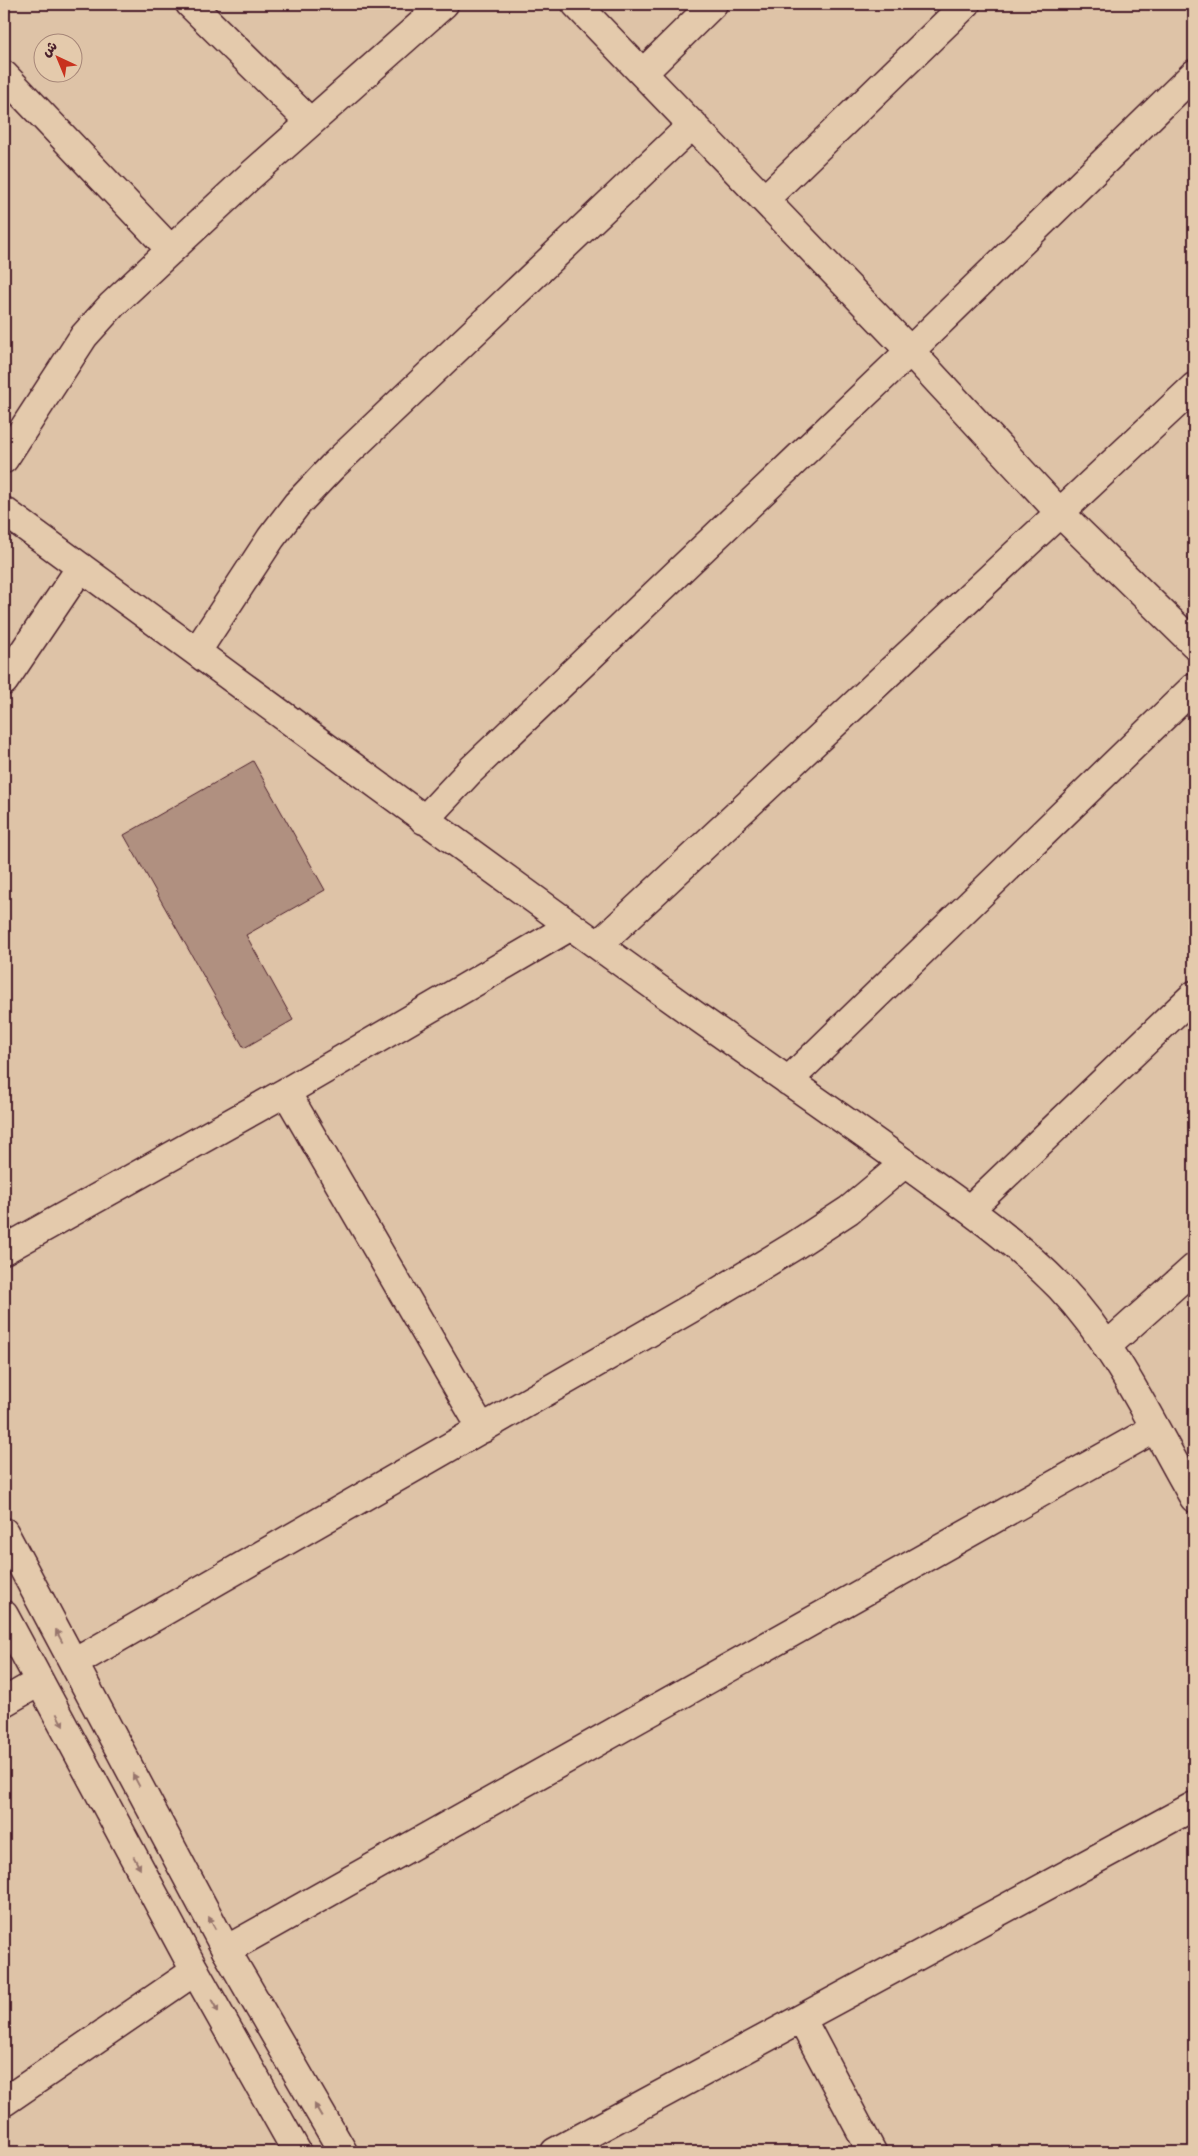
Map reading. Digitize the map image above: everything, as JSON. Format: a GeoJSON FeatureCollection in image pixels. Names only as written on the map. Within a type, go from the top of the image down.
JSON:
{"type":"FeatureCollection","features":[{"type":"Feature","properties":{"kind":"main road"},"geometry":{"type":"LineString","coordinates":[[190,4],[310,122]]}},
{"type":"Feature","properties":{"kind":"main road"},"geometry":{"type":"LineString","coordinates":[[4,459],[84,336],[112,305],[310,122],[444,4]]}},
{"type":"Feature","properties":{"kind":"main road"},"geometry":{"type":"LineString","coordinates":[[576,4],[910,351],[1061,514],[1194,644]]}},
{"type":"Feature","properties":{"kind":"main road"},"geometry":{"type":"LineString","coordinates":[[643,73],[713,4]]}},
{"type":"Feature","properties":{"kind":"main road"},"geometry":{"type":"LineString","coordinates":[[765,199],[966,4]]}},
{"type":"Feature","properties":{"kind":"main road"},"geometry":{"type":"LineString","coordinates":[[424,820],[470,771],[910,351],[1194,74]]}},
{"type":"Feature","properties":{"kind":"main road"},"geometry":{"type":"LineString","coordinates":[[4,75],[170,250]]}},
{"type":"Feature","properties":{"kind":"main road"},"geometry":{"type":"LineString","coordinates":[[197,651],[271,538],[298,504],[332,468],[693,124]]}},
{"type":"Feature","properties":{"kind":"main road"},"geometry":{"type":"LineString","coordinates":[[598,945],[1061,514],[1194,387]]}},
{"type":"Feature","properties":{"kind":"main road"},"geometry":{"type":"LineString","coordinates":[[4,511],[197,651],[424,820],[970,1209],[1017,1246],[1061,1288],[1108,1345],[1194,1498]]}},
{"type":"Feature","properties":{"kind":"main road"},"geometry":{"type":"LineString","coordinates":[[4,682],[81,567]]}},
{"type":"Feature","properties":{"kind":"main road"},"geometry":{"type":"LineString","coordinates":[[788,1081],[1194,687]]}},
{"type":"Feature","properties":{"kind":"main road"},"geometry":{"type":"LineString","coordinates":[[4,1250],[286,1092],[571,926]]}},
{"type":"Feature","properties":{"kind":"main road"},"geometry":{"type":"LineString","coordinates":[[970,1209],[1194,995]]}},
{"type":"Feature","properties":{"kind":"main road"},"geometry":{"type":"LineString","coordinates":[[286,1092],[482,1429]]}},
{"type":"Feature","properties":{"kind":"main road"},"geometry":{"type":"LineString","coordinates":[[74,1663],[695,1306],[849,1210],[905,1163]]}},
{"type":"Feature","properties":{"kind":"main road"},"geometry":{"type":"LineString","coordinates":[[1108,1345],[1194,1268]]}},
{"type":"Feature","properties":{"kind":"main road"},"geometry":{"type":"LineString","coordinates":[[226,1950],[1154,1428]]}},
{"type":"Feature","properties":{"kind":"main road"},"geometry":{"type":"LineString","coordinates":[[4,1532],[226,1950],[343,2152]]}},
{"type":"Feature","properties":{"kind":"main road"},"geometry":{"type":"LineString","coordinates":[[4,1615],[195,1971],[296,2152]]}},
{"type":"Feature","properties":{"kind":"main road"},"geometry":{"type":"LineString","coordinates":[[4,1702],[39,1682]]}},
{"type":"Feature","properties":{"kind":"main road"},"geometry":{"type":"LineString","coordinates":[[555,2152],[802,2020],[1194,1806]]}},
{"type":"Feature","properties":{"kind":"main road"},"geometry":{"type":"LineString","coordinates":[[4,2102],[195,1971]]}},
{"type":"Feature","properties":{"kind":"main road"},"geometry":{"type":"LineString","coordinates":[[802,2020],[872,2152]]}},
{"type":"Feature","properties":{"kind":"building"},"geometry":{"type":"Polygon","coordinates":[[[253,761],[325,890],[246,935],[293,1020],[244,1048],[124,835],[253,761]]]}}]}
